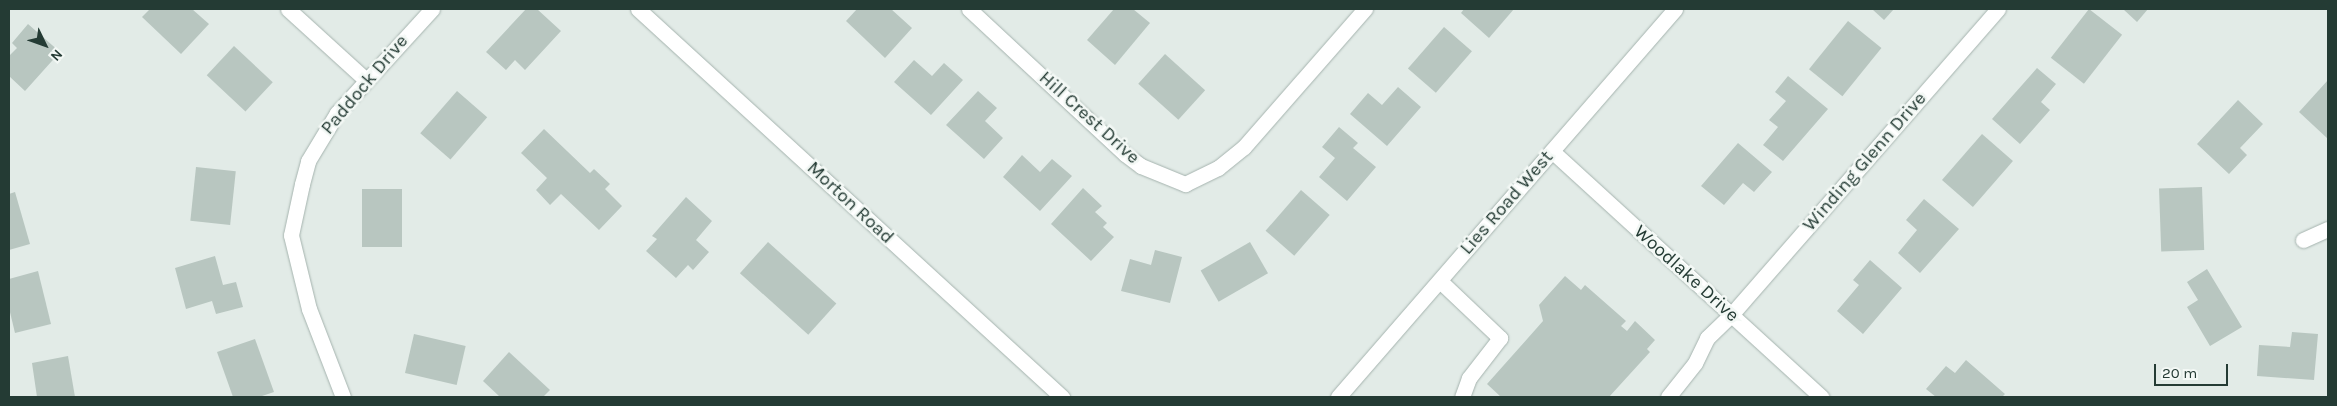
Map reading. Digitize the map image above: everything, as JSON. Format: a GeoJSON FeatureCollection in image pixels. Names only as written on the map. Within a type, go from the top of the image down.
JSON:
{"type":"FeatureCollection","features":[{"type":"Feature","properties":{"kind":"street"},"geometry":{"type":"LineString","coordinates":[[288,9],[366,80]]}},
{"type":"Feature","properties":{"kind":"street","name":"Paddock Drive"},"geometry":{"type":"LineString","coordinates":[[343,397],[309,309],[291,235],[308,161],[337,113],[432,9]]}},
{"type":"Feature","properties":{"kind":"street","name":"Morton Road"},"geometry":{"type":"LineString","coordinates":[[638,9],[1062,397]]}},
{"type":"Feature","properties":{"kind":"street","name":"Hill Crest Drive"},"geometry":{"type":"LineString","coordinates":[[969,9],[1125,154],[1141,166],[1185,184],[1218,168],[1244,148],[1365,9]]}},
{"type":"Feature","properties":{"kind":"street","name":"Lies Road West"},"geometry":{"type":"LineString","coordinates":[[1338,397],[1675,9]]}},
{"type":"Feature","properties":{"kind":"street","name":"Winding Glenn Drive"},"geometry":{"type":"LineString","coordinates":[[1668,397],[1695,363],[1707,338],[1731,315],[1998,9]]}},
{"type":"Feature","properties":{"kind":"street","name":"Woodlake Drive"},"geometry":{"type":"LineString","coordinates":[[1552,151],[1821,397]]}},
{"type":"Feature","properties":{"kind":"street"},"geometry":{"type":"LineString","coordinates":[[2303,240],[2328,229]]}},
{"type":"Feature","properties":{"kind":"street"},"geometry":{"type":"LineString","coordinates":[[1440,281],[1500,338],[1469,378],[1462,397]]}},
{"type":"Feature","properties":{"kind":"building"},"geometry":{"type":"Polygon","coordinates":[[[150,9],[192,9],[209,24],[181,54],[142,17],[150,9]]]}},
{"type":"Feature","properties":{"kind":"building"},"geometry":{"type":"Polygon","coordinates":[[[526,9],[537,9],[561,31],[525,70],[515,60],[506,70],[486,52],[526,9]]]}},
{"type":"Feature","properties":{"kind":"building"},"geometry":{"type":"Polygon","coordinates":[[[857,9],[891,9],[912,28],[885,58],[846,21],[857,9]]]}},
{"type":"Feature","properties":{"kind":"building"},"geometry":{"type":"Polygon","coordinates":[[[1114,9],[1133,9],[1150,23],[1115,65],[1087,40],[1114,9]]]}},
{"type":"Feature","properties":{"kind":"building"},"geometry":{"type":"Polygon","coordinates":[[[1464,9],[1514,9],[1489,38],[1461,13],[1464,9]]]}},
{"type":"Feature","properties":{"kind":"building"},"geometry":{"type":"Polygon","coordinates":[[[1872,9],[1894,9],[1884,20],[1872,9]]]}},
{"type":"Feature","properties":{"kind":"building"},"geometry":{"type":"Polygon","coordinates":[[[2089,9],[2122,35],[2084,84],[2051,58],[2089,9]]]}},
{"type":"Feature","properties":{"kind":"building"},"geometry":{"type":"Polygon","coordinates":[[[2123,9],[2148,9],[2137,22],[2123,9]]]}},
{"type":"Feature","properties":{"kind":"building"},"geometry":{"type":"Polygon","coordinates":[[[1848,21],[1881,48],[1842,96],[1809,69],[1848,21]]]}},
{"type":"Feature","properties":{"kind":"building"},"geometry":{"type":"Polygon","coordinates":[[[28,24],[60,52],[25,91],[9,76],[9,56],[17,48],[12,43],[28,24]]]}},
{"type":"Feature","properties":{"kind":"building"},"geometry":{"type":"Polygon","coordinates":[[[1444,27],[1472,51],[1436,93],[1408,69],[1444,27]]]}},
{"type":"Feature","properties":{"kind":"building"},"geometry":{"type":"Polygon","coordinates":[[[234,46],[273,82],[245,111],[207,75],[234,46]]]}},
{"type":"Feature","properties":{"kind":"building"},"geometry":{"type":"Polygon","coordinates":[[[1165,54],[1205,90],[1178,120],[1138,84],[1165,54]]]}},
{"type":"Feature","properties":{"kind":"building"},"geometry":{"type":"Polygon","coordinates":[[[914,60],[932,76],[944,63],[963,80],[931,115],[894,82],[914,60]]]}},
{"type":"Feature","properties":{"kind":"building"},"geometry":{"type":"Polygon","coordinates":[[[2037,68],[2056,84],[2041,102],[2050,110],[2020,144],[1992,119],[2037,68]]]}},
{"type":"Feature","properties":{"kind":"building"},"geometry":{"type":"Polygon","coordinates":[[[1788,76],[1828,109],[1783,161],[1763,145],[1778,127],[1769,120],[1786,101],[1775,92],[1788,76]]]}},
{"type":"Feature","properties":{"kind":"building"},"geometry":{"type":"Polygon","coordinates":[[[2328,80],[2328,139],[2299,112],[2328,80]]]}},
{"type":"Feature","properties":{"kind":"building"},"geometry":{"type":"Polygon","coordinates":[[[1398,87],[1421,107],[1387,146],[1350,114],[1368,93],[1382,105],[1398,87]]]}},
{"type":"Feature","properties":{"kind":"building"},"geometry":{"type":"Polygon","coordinates":[[[457,91],[487,117],[450,160],[420,133],[457,91]]]}},
{"type":"Feature","properties":{"kind":"building"},"geometry":{"type":"Polygon","coordinates":[[[978,91],[997,108],[985,121],[1003,138],[984,159],[946,125],[978,91]]]}},
{"type":"Feature","properties":{"kind":"building"},"geometry":{"type":"Polygon","coordinates":[[[2238,100],[2263,124],[2240,148],[2247,155],[2229,174],[2197,144],[2238,100]]]}},
{"type":"Feature","properties":{"kind":"building"},"geometry":{"type":"Polygon","coordinates":[[[1339,127],[1358,143],[1353,148],[1376,167],[1347,201],[1319,177],[1335,158],[1322,147],[1339,127]]]}},
{"type":"Feature","properties":{"kind":"building"},"geometry":{"type":"Polygon","coordinates":[[[544,129],[590,173],[594,169],[610,184],[605,189],[622,206],[599,230],[561,194],[550,205],[536,190],[547,178],[521,153],[544,129]]]}},
{"type":"Feature","properties":{"kind":"building"},"geometry":{"type":"Polygon","coordinates":[[[1982,134],[2013,161],[1973,207],[1942,180],[1982,134]]]}},
{"type":"Feature","properties":{"kind":"building"},"geometry":{"type":"Polygon","coordinates":[[[1738,143],[1772,172],[1754,192],[1743,183],[1724,205],[1701,186],[1738,143]]]}},
{"type":"Feature","properties":{"kind":"building"},"geometry":{"type":"Polygon","coordinates":[[[1022,155],[1040,172],[1052,159],[1072,176],[1040,211],[1003,177],[1022,155]]]}},
{"type":"Feature","properties":{"kind":"building"},"geometry":{"type":"Polygon","coordinates":[[[196,167],[236,171],[230,225],[190,221],[196,167]]]}},
{"type":"Feature","properties":{"kind":"building"},"geometry":{"type":"Polygon","coordinates":[[[2202,187],[2204,250],[2161,251],[2159,189],[2202,187]]]}},
{"type":"Feature","properties":{"kind":"building"},"geometry":{"type":"Polygon","coordinates":[[[1083,188],[1102,206],[1095,212],[1107,223],[1103,227],[1114,237],[1091,261],[1051,224],[1083,188]]]}},
{"type":"Feature","properties":{"kind":"building"},"geometry":{"type":"Polygon","coordinates":[[[362,189],[402,189],[402,247],[362,247],[362,189]]]}},
{"type":"Feature","properties":{"kind":"building"},"geometry":{"type":"Polygon","coordinates":[[[1301,190],[1330,215],[1294,256],[1266,231],[1301,190]]]}},
{"type":"Feature","properties":{"kind":"building"},"geometry":{"type":"Polygon","coordinates":[[[15,192],[30,244],[9,250],[9,194],[15,192]]]}},
{"type":"Feature","properties":{"kind":"building"},"geometry":{"type":"Polygon","coordinates":[[[686,197],[712,221],[696,240],[709,252],[693,270],[688,265],[676,278],[646,251],[657,239],[652,236],[686,197]]]}},
{"type":"Feature","properties":{"kind":"building"},"geometry":{"type":"Polygon","coordinates":[[[1924,199],[1959,229],[1920,273],[1898,253],[1917,230],[1906,220],[1924,199]]]}},
{"type":"Feature","properties":{"kind":"building"},"geometry":{"type":"Polygon","coordinates":[[[768,242],[836,304],[808,335],[740,273],[768,242]]]}},
{"type":"Feature","properties":{"kind":"building"},"geometry":{"type":"Polygon","coordinates":[[[1250,242],[1268,273],[1219,302],[1201,270],[1250,242]]]}},
{"type":"Feature","properties":{"kind":"building"},"geometry":{"type":"Polygon","coordinates":[[[1155,250],[1182,257],[1170,303],[1121,291],[1130,259],[1151,265],[1155,250]]]}},
{"type":"Feature","properties":{"kind":"building"},"geometry":{"type":"Polygon","coordinates":[[[215,256],[223,285],[236,282],[243,307],[216,314],[212,301],[186,309],[175,268],[215,256]]]}},
{"type":"Feature","properties":{"kind":"building"},"geometry":{"type":"Polygon","coordinates":[[[1870,260],[1902,288],[1863,334],[1837,311],[1859,285],[1853,280],[1870,260]]]}},
{"type":"Feature","properties":{"kind":"building"},"geometry":{"type":"Polygon","coordinates":[[[2207,269],[2242,327],[2210,346],[2187,307],[2198,300],[2187,282],[2207,269]]]}},
{"type":"Feature","properties":{"kind":"building"},"geometry":{"type":"Polygon","coordinates":[[[38,271],[51,324],[15,333],[9,308],[9,279],[38,271]]]}},
{"type":"Feature","properties":{"kind":"building"},"geometry":{"type":"Polygon","coordinates":[[[1565,276],[1581,290],[1585,285],[1626,321],[1621,326],[1627,331],[1635,321],[1655,340],[1647,349],[1650,352],[1609,397],[1501,397],[1487,384],[1543,321],[1539,305],[1565,276]]]}},
{"type":"Feature","properties":{"kind":"building"},"geometry":{"type":"Polygon","coordinates":[[[2292,332],[2318,334],[2314,380],[2257,376],[2259,345],[2290,347],[2292,332]]]}},
{"type":"Feature","properties":{"kind":"building"},"geometry":{"type":"Polygon","coordinates":[[[414,334],[466,346],[457,385],[405,373],[414,334]]]}},
{"type":"Feature","properties":{"kind":"building"},"geometry":{"type":"Polygon","coordinates":[[[255,339],[274,392],[259,397],[233,397],[217,352],[255,339]]]}},
{"type":"Feature","properties":{"kind":"building"},"geometry":{"type":"Polygon","coordinates":[[[509,352],[550,390],[543,397],[500,397],[483,381],[509,352]]]}},
{"type":"Feature","properties":{"kind":"building"},"geometry":{"type":"Polygon","coordinates":[[[68,356],[75,397],[37,397],[32,363],[68,356]]]}},
{"type":"Feature","properties":{"kind":"building"},"geometry":{"type":"Polygon","coordinates":[[[1966,360],[2005,394],[2002,397],[1936,397],[1926,389],[1946,366],[1955,373],[1966,360]]]}}]}
